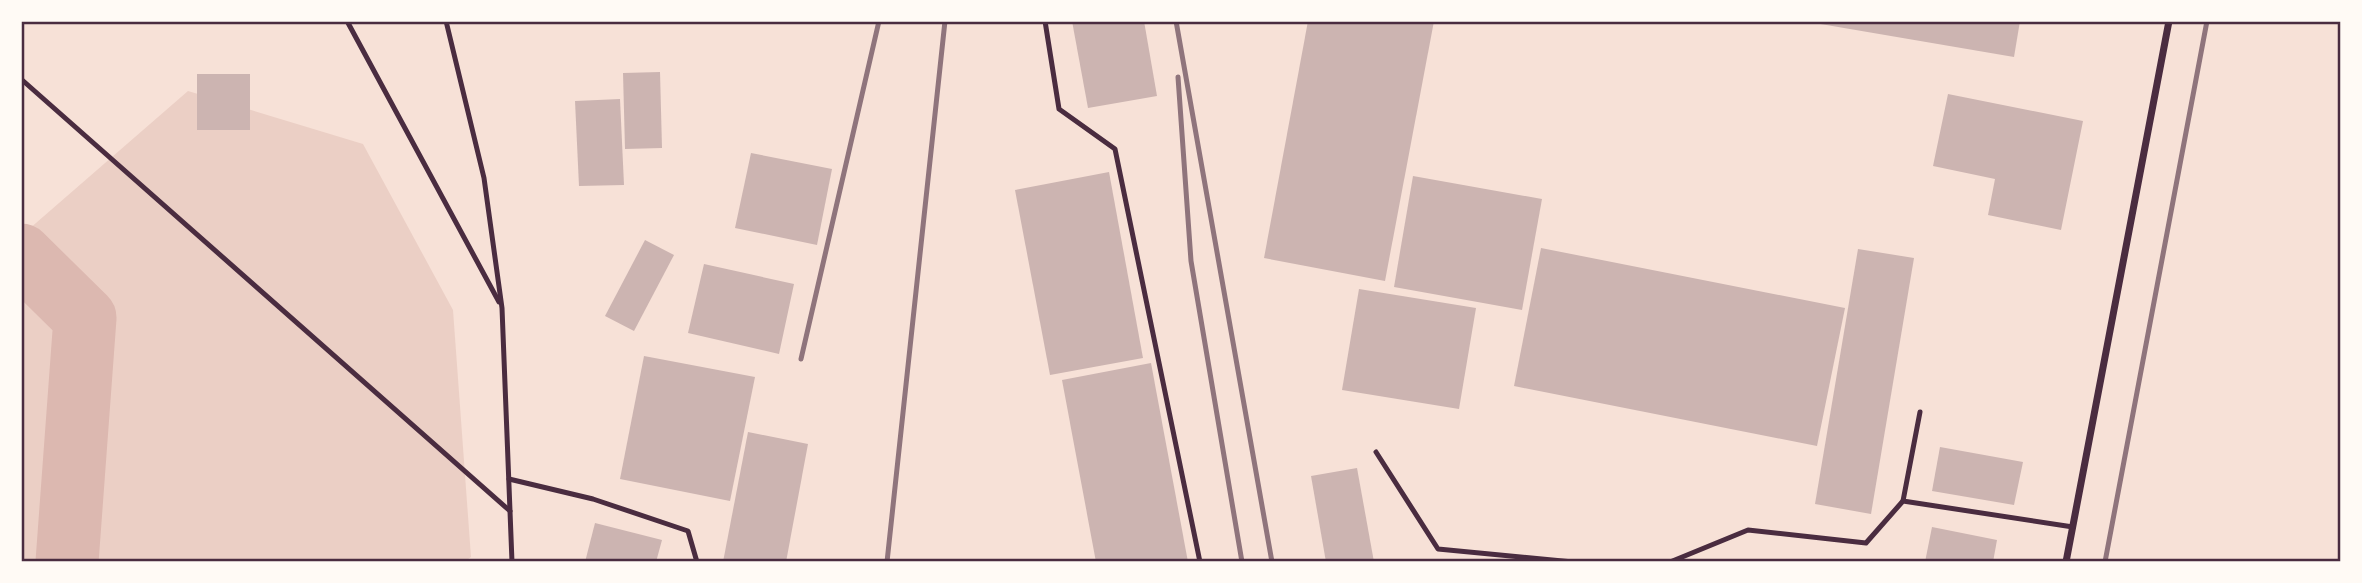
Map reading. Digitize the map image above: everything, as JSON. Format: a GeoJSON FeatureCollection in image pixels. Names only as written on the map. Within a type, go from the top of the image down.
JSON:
{"type":"FeatureCollection","features":[{"type":"Feature","properties":{"kind":"street"},"geometry":{"type":"LineString","coordinates":[[2066,562],[2169,21]]}},
{"type":"Feature","properties":{"kind":"lane"},"geometry":{"type":"LineString","coordinates":[[347,21],[502,307]]}},
{"type":"Feature","properties":{"kind":"lane"},"geometry":{"type":"LineString","coordinates":[[446,21],[484,178],[502,307],[512,562]]}},
{"type":"Feature","properties":{"kind":"lane"},"geometry":{"type":"LineString","coordinates":[[1045,21],[1059,109],[1115,149],[1200,562]]}},
{"type":"Feature","properties":{"kind":"lane"},"geometry":{"type":"LineString","coordinates":[[21,79],[510,511]]}},
{"type":"Feature","properties":{"kind":"lane"},"geometry":{"type":"LineString","coordinates":[[1670,562],[1748,530],[1866,543],[1903,501],[1920,412]]}},
{"type":"Feature","properties":{"kind":"lane"},"geometry":{"type":"LineString","coordinates":[[1376,452],[1438,548],[1573,562]]}},
{"type":"Feature","properties":{"kind":"lane"},"geometry":{"type":"LineString","coordinates":[[509,479],[593,499],[688,531],[697,562]]}},
{"type":"Feature","properties":{"kind":"lane"},"geometry":{"type":"LineString","coordinates":[[1903,501],[2073,527]]}},
{"type":"Feature","properties":{"kind":"shaded area"},"geometry":{"type":"Polygon","coordinates":[[[188,91],[363,144],[453,310],[471,557],[464,562],[21,562],[21,236],[188,91]]]}},
{"type":"Feature","properties":{"kind":"building"},"geometry":{"type":"Polygon","coordinates":[[[1072,21],[1144,21],[1157,96],[1088,108],[1072,21]]]}},
{"type":"Feature","properties":{"kind":"building"},"geometry":{"type":"Polygon","coordinates":[[[1308,21],[1434,21],[1385,281],[1264,258],[1308,21]]]}},
{"type":"Feature","properties":{"kind":"building"},"geometry":{"type":"Polygon","coordinates":[[[1803,21],[2020,21],[2014,57],[1803,21]]]}},
{"type":"Feature","properties":{"kind":"building"},"geometry":{"type":"Polygon","coordinates":[[[660,72],[662,148],[625,149],[623,73],[660,72]]]}},
{"type":"Feature","properties":{"kind":"building"},"geometry":{"type":"Polygon","coordinates":[[[197,74],[250,74],[250,130],[197,130],[197,74]]]}},
{"type":"Feature","properties":{"kind":"building"},"geometry":{"type":"Polygon","coordinates":[[[1948,94],[2083,121],[2061,230],[1988,215],[1995,179],[1933,166],[1948,94]]]}},
{"type":"Feature","properties":{"kind":"building"},"geometry":{"type":"Polygon","coordinates":[[[620,99],[624,185],[579,186],[575,101],[620,99]]]}},
{"type":"Feature","properties":{"kind":"building"},"geometry":{"type":"Polygon","coordinates":[[[751,153],[832,169],[817,245],[735,228],[751,153]]]}},
{"type":"Feature","properties":{"kind":"building"},"geometry":{"type":"Polygon","coordinates":[[[1109,172],[1143,358],[1050,375],[1015,190],[1109,172]]]}},
{"type":"Feature","properties":{"kind":"building"},"geometry":{"type":"Polygon","coordinates":[[[1413,176],[1542,199],[1522,310],[1394,287],[1413,176]]]}},
{"type":"Feature","properties":{"kind":"building"},"geometry":{"type":"Polygon","coordinates":[[[645,240],[674,255],[634,331],[605,316],[645,240]]]}},
{"type":"Feature","properties":{"kind":"building"},"geometry":{"type":"Polygon","coordinates":[[[1541,248],[1845,308],[1817,446],[1514,386],[1541,248]]]}},
{"type":"Feature","properties":{"kind":"building"},"geometry":{"type":"Polygon","coordinates":[[[1858,249],[1914,258],[1871,514],[1815,504],[1858,249]]]}},
{"type":"Feature","properties":{"kind":"building"},"geometry":{"type":"Polygon","coordinates":[[[704,264],[794,284],[779,354],[688,333],[704,264]]]}},
{"type":"Feature","properties":{"kind":"building"},"geometry":{"type":"Polygon","coordinates":[[[1359,289],[1476,308],[1459,409],[1342,390],[1359,289]]]}},
{"type":"Feature","properties":{"kind":"building"},"geometry":{"type":"Polygon","coordinates":[[[644,356],[755,377],[730,501],[620,479],[644,356]]]}},
{"type":"Feature","properties":{"kind":"building"},"geometry":{"type":"Polygon","coordinates":[[[1151,363],[1188,562],[1096,562],[1062,380],[1151,363]]]}},
{"type":"Feature","properties":{"kind":"building"},"geometry":{"type":"Polygon","coordinates":[[[748,432],[808,444],[786,562],[723,562],[748,432]]]}},
{"type":"Feature","properties":{"kind":"building"},"geometry":{"type":"Polygon","coordinates":[[[1940,447],[2023,462],[2014,505],[1932,491],[1940,447]]]}},
{"type":"Feature","properties":{"kind":"building"},"geometry":{"type":"Polygon","coordinates":[[[1357,468],[1374,562],[1326,562],[1311,476],[1357,468]]]}},
{"type":"Feature","properties":{"kind":"building"},"geometry":{"type":"Polygon","coordinates":[[[595,523],[662,540],[656,562],[585,562],[595,523]]]}},
{"type":"Feature","properties":{"kind":"building"},"geometry":{"type":"Polygon","coordinates":[[[1932,527],[1997,540],[1993,562],[1925,562],[1932,527]]]}},
{"type":"Feature","properties":{"kind":"waterway"},"geometry":{"type":"LineString","coordinates":[[21,255],[85,318],[67,562]]}},
{"type":"Feature","properties":{"kind":"railway"},"geometry":{"type":"LineString","coordinates":[[801,359],[879,21]]}},
{"type":"Feature","properties":{"kind":"railway"},"geometry":{"type":"LineString","coordinates":[[887,562],[945,21]]}},
{"type":"Feature","properties":{"kind":"railway"},"geometry":{"type":"LineString","coordinates":[[1176,21],[1272,562]]}},
{"type":"Feature","properties":{"kind":"railway"},"geometry":{"type":"LineString","coordinates":[[2105,562],[2207,21]]}},
{"type":"Feature","properties":{"kind":"railway"},"geometry":{"type":"LineString","coordinates":[[1178,77],[1191,261],[1242,562]]}}]}
